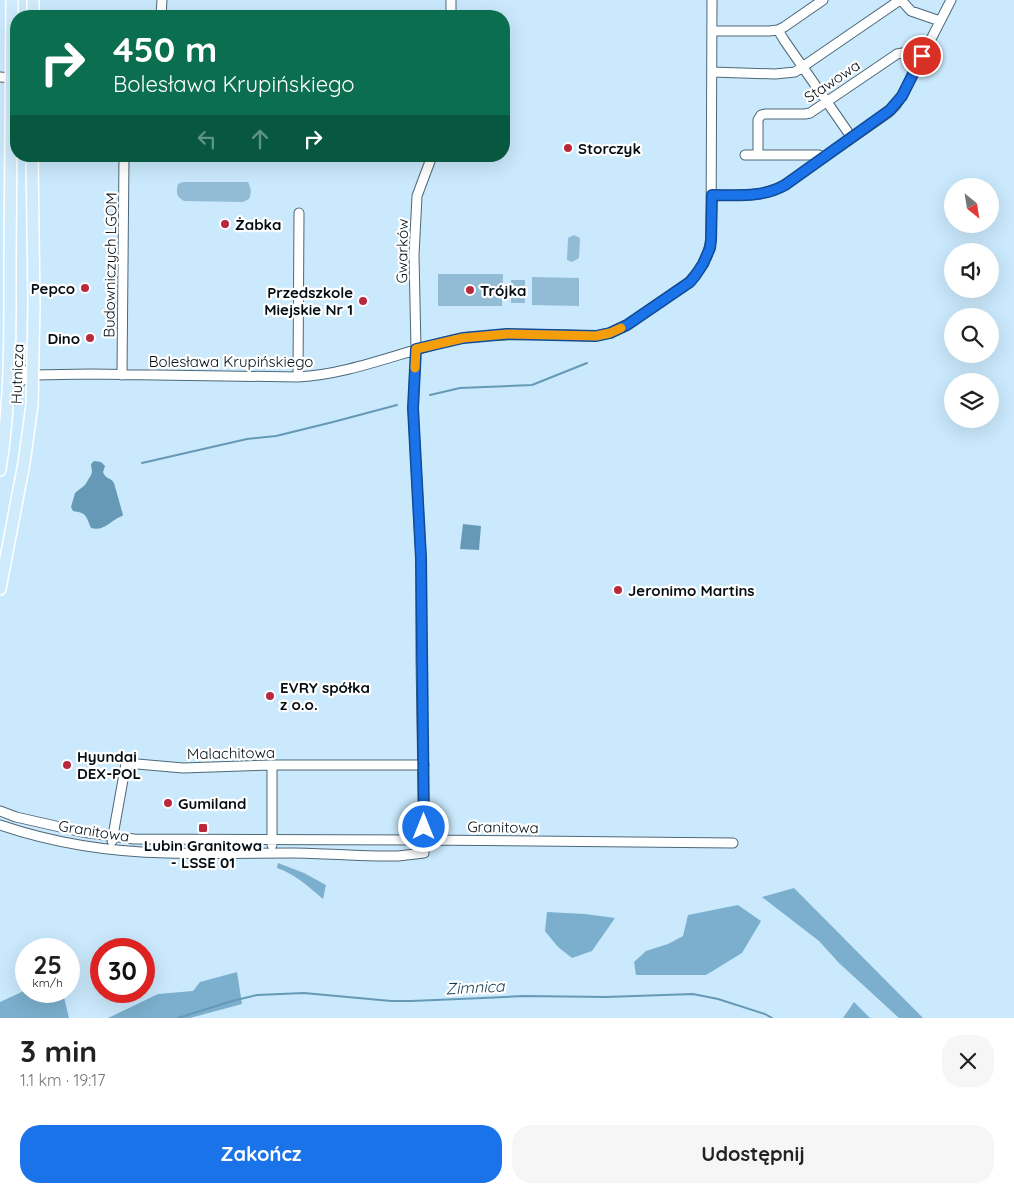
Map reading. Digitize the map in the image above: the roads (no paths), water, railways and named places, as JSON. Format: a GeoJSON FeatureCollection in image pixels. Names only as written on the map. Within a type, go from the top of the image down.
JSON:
{"type":"FeatureCollection","features":[{"type":"Feature","properties":{"kind":"main road","name":"Hutnicza"},"geometry":{"type":"LineString","coordinates":[[0,470],[8,409],[10,346],[6,78],[10,26]]}},
{"type":"Feature","properties":{"kind":"main road","name":"Hutnicza"},"geometry":{"type":"LineString","coordinates":[[0,589],[24,463],[32,405],[34,257],[32,162]]}},
{"type":"Feature","properties":{"kind":"street","name":"Bolesława Krupińskiego"},"geometry":{"type":"LineString","coordinates":[[33,375],[319,376],[463,338],[507,334],[596,336],[610,333],[627,325],[690,282],[707,256],[711,240],[712,195],[712,0]]}},
{"type":"Feature","properties":{"kind":"street"},"geometry":{"type":"LineString","coordinates":[[712,31],[778,30],[822,0]]}},
{"type":"Feature","properties":{"kind":"street"},"geometry":{"type":"LineString","coordinates":[[712,72],[790,74],[796,72],[901,0],[911,11],[940,21]]}},
{"type":"Feature","properties":{"kind":"street"},"geometry":{"type":"LineString","coordinates":[[712,195],[754,195],[772,191],[785,185],[888,113],[902,96],[951,0]]}},
{"type":"Feature","properties":{"kind":"street"},"geometry":{"type":"LineString","coordinates":[[778,30],[802,68],[852,138]]}},
{"type":"Feature","properties":{"kind":"street","name":"Stawowa"},"geometry":{"type":"LineString","coordinates":[[758,155],[758,120],[761,115],[807,114],[813,112],[897,54],[908,52],[922,56]]}},
{"type":"Feature","properties":{"kind":"street"},"geometry":{"type":"LineString","coordinates":[[745,155],[820,155],[824,158]]}},
{"type":"Feature","properties":{"kind":"street","name":"Budowniczych LGOM"},"geometry":{"type":"LineString","coordinates":[[122,374],[124,162]]}},
{"type":"Feature","properties":{"kind":"street","name":"Gwarków"},"geometry":{"type":"LineString","coordinates":[[424,852],[421,558],[413,408],[416,349],[414,255],[417,196],[430,162]]}},
{"type":"Feature","properties":{"kind":"street"},"geometry":{"type":"LineString","coordinates":[[298,377],[299,213]]}},
{"type":"Feature","properties":{"kind":"street"},"geometry":{"type":"LineString","coordinates":[[10,346],[21,369],[33,375]]}},
{"type":"Feature","properties":{"kind":"street"},"geometry":{"type":"LineString","coordinates":[[8,409],[18,384],[33,375]]}},
{"type":"Feature","properties":{"kind":"street","name":"Malachitowa"},"geometry":{"type":"LineString","coordinates":[[111,849],[126,763],[183,768],[424,765]]}},
{"type":"Feature","properties":{"kind":"street"},"geometry":{"type":"LineString","coordinates":[[272,766],[273,853]]}},
{"type":"Feature","properties":{"kind":"street","name":"Granitowa"},"geometry":{"type":"LineString","coordinates":[[0,811],[16,817],[74,830],[134,839],[733,843]]}},
{"type":"Feature","properties":{"kind":"street","name":"Granitowa"},"geometry":{"type":"LineString","coordinates":[[0,825],[84,846],[167,853],[399,856],[424,852]]}},
{"type":"Feature","properties":{"kind":"waterway"},"geometry":{"type":"LineString","coordinates":[[430,395],[460,388],[532,385],[587,363]]}},
{"type":"Feature","properties":{"kind":"waterway"},"geometry":{"type":"LineString","coordinates":[[142,463],[247,439],[276,436],[397,405]]}},
{"type":"Feature","properties":{"kind":"waterway","name":"Zimnica"},"geometry":{"type":"LineString","coordinates":[[178,1018],[257,995],[304,993],[391,1001],[524,996],[606,997],[693,994],[718,999],[772,1018]]}},
{"type":"Feature","properties":{"kind":"place","name":"Storczyk"},"geometry":{"type":"Point","coordinates":[568,148]}},
{"type":"Feature","properties":{"kind":"place","name":"Żabka"},"geometry":{"type":"Point","coordinates":[225,224]}},
{"type":"Feature","properties":{"kind":"place","name":"Pepco"},"geometry":{"type":"Point","coordinates":[85,288]}},
{"type":"Feature","properties":{"kind":"place","name":"Trójka"},"geometry":{"type":"Point","coordinates":[470,290]}},
{"type":"Feature","properties":{"kind":"place","name":"Przedszkole Miejskie Nr 1"},"geometry":{"type":"Point","coordinates":[363,301]}},
{"type":"Feature","properties":{"kind":"place","name":"Dino"},"geometry":{"type":"Point","coordinates":[90,338]}},
{"type":"Feature","properties":{"kind":"place","name":"Jeronimo Martins"},"geometry":{"type":"Point","coordinates":[618,590]}},
{"type":"Feature","properties":{"kind":"place","name":"EVRY spółka z o.o."},"geometry":{"type":"Point","coordinates":[270,696]}},
{"type":"Feature","properties":{"kind":"place","name":"Hyundai DEX-POL"},"geometry":{"type":"Point","coordinates":[67,765]}},
{"type":"Feature","properties":{"kind":"place","name":"Gumiland"},"geometry":{"type":"Point","coordinates":[168,803]}},
{"type":"Feature","properties":{"kind":"place","name":"Lubin Granitowa - LSSE 01"},"geometry":{"type":"Point","coordinates":[203,828]}}]}
